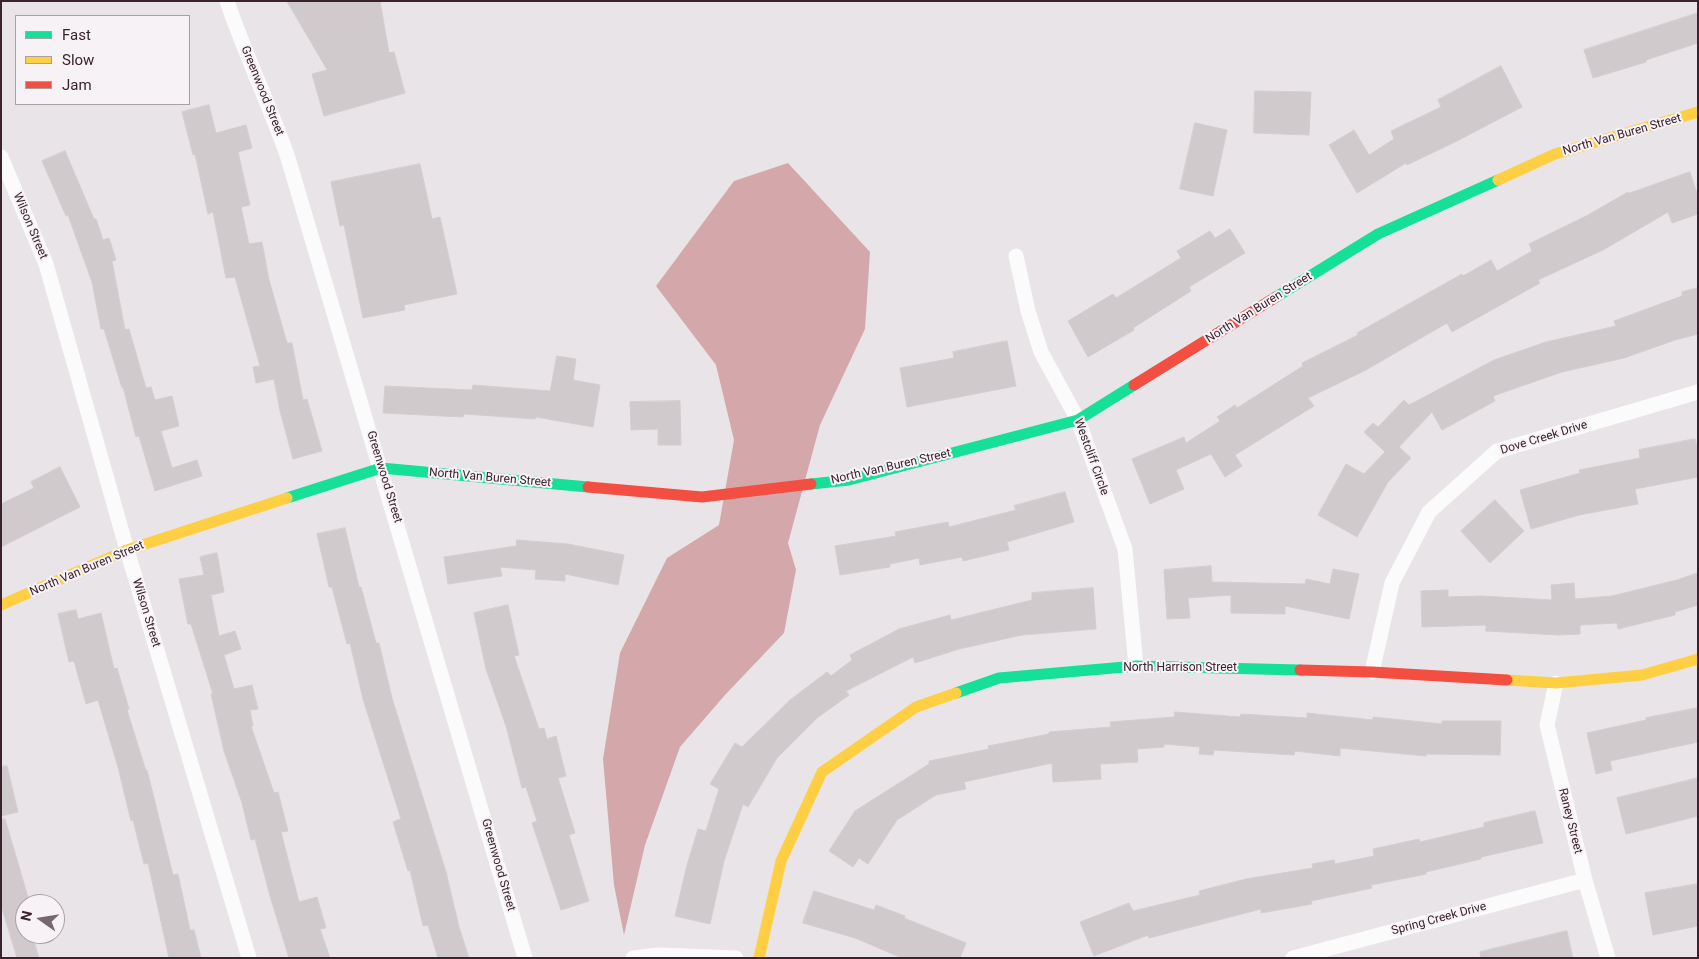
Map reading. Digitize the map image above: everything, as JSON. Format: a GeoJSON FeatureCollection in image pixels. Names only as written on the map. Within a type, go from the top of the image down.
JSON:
{"type":"FeatureCollection","features":[{"type":"Feature","properties":{"kind":"street","name":"Greenwood Street"},"geometry":{"type":"LineString","coordinates":[[227,1],[288,158],[525,958]]}},
{"type":"Feature","properties":{"kind":"street","name":"North Van Buren Street"},"geometry":{"type":"LineString","coordinates":[[1,605],[127,550],[381,468],[702,497],[849,480],[1078,420],[1378,234],[1555,154],[1698,112]]}},
{"type":"Feature","properties":{"kind":"street","name":"Wilson Street"},"geometry":{"type":"LineString","coordinates":[[1,157],[46,264],[127,550],[249,958]]}},
{"type":"Feature","properties":{"kind":"street","name":"Westcliff Circle"},"geometry":{"type":"LineString","coordinates":[[1016,256],[1028,310],[1041,352],[1078,420],[1125,549],[1136,666]]}},
{"type":"Feature","properties":{"kind":"street","name":"Dove Creek Drive"},"geometry":{"type":"LineString","coordinates":[[1372,672],[1392,584],[1429,512],[1497,451],[1698,392]]}},
{"type":"Feature","properties":{"kind":"street","name":"North Harrison Street"},"geometry":{"type":"LineString","coordinates":[[758,958],[781,861],[822,772],[916,707],[999,678],[1136,666],[1372,672],[1556,683],[1642,675],[1698,659]]}},
{"type":"Feature","properties":{"kind":"street","name":"Raney Street"},"geometry":{"type":"LineString","coordinates":[[1556,683],[1547,724],[1585,880],[1608,958]]}},
{"type":"Feature","properties":{"kind":"street","name":"Spring Creek Drive"},"geometry":{"type":"LineString","coordinates":[[1293,958],[1585,880]]}},
{"type":"Feature","properties":{"kind":"street"},"geometry":{"type":"LineString","coordinates":[[633,958],[658,955],[736,958]]}},
{"type":"Feature","properties":{"kind":"shaded area"},"geometry":{"type":"Polygon","coordinates":[[[788,163],[870,252],[865,329],[820,425],[788,543],[796,570],[784,633],[725,695],[680,747],[645,845],[624,935],[614,885],[603,759],[620,653],[667,558],[719,525],[734,440],[716,365],[656,286],[734,181],[788,163]]]}},
{"type":"Feature","properties":{"kind":"building"},"geometry":{"type":"Polygon","coordinates":[[[287,1],[380,1],[389,53],[394,52],[405,93],[324,116],[312,74],[327,70],[287,1]]]}},
{"type":"Feature","properties":{"kind":"building"},"geometry":{"type":"Polygon","coordinates":[[[1698,13],[1698,43],[1646,60],[1646,62],[1593,78],[1584,50],[1698,13]]]}},
{"type":"Feature","properties":{"kind":"building"},"geometry":{"type":"Polygon","coordinates":[[[1501,66],[1522,107],[1459,140],[1407,165],[1406,163],[1357,193],[1329,145],[1354,130],[1369,155],[1394,139],[1391,131],[1441,107],[1438,100],[1501,66]]]}},
{"type":"Feature","properties":{"kind":"building"},"geometry":{"type":"Polygon","coordinates":[[[1255,91],[1311,92],[1309,135],[1254,133],[1255,91]]]}},
{"type":"Feature","properties":{"kind":"building"},"geometry":{"type":"Polygon","coordinates":[[[209,105],[216,133],[246,125],[252,148],[238,152],[250,205],[241,207],[249,244],[262,242],[269,280],[287,343],[292,343],[303,400],[307,399],[322,451],[293,459],[280,411],[274,379],[256,383],[253,367],[260,366],[235,277],[226,278],[213,212],[208,214],[195,154],[193,155],[182,112],[209,105]]]}},
{"type":"Feature","properties":{"kind":"building"},"geometry":{"type":"Polygon","coordinates":[[[1195,123],[1227,130],[1213,196],[1180,189],[1195,123]]]}},
{"type":"Feature","properties":{"kind":"building"},"geometry":{"type":"Polygon","coordinates":[[[65,151],[94,219],[96,219],[103,240],[109,238],[116,260],[112,261],[125,330],[129,329],[146,388],[151,387],[155,400],[172,396],[179,426],[161,431],[172,468],[197,460],[202,476],[155,491],[139,436],[136,437],[123,387],[104,329],[101,329],[92,282],[68,215],[66,216],[42,161],[65,151]]]}},
{"type":"Feature","properties":{"kind":"building"},"geometry":{"type":"Polygon","coordinates":[[[420,164],[432,219],[440,217],[457,294],[404,305],[405,310],[363,318],[344,225],[340,226],[331,182],[420,164]]]}},
{"type":"Feature","properties":{"kind":"building"},"geometry":{"type":"Polygon","coordinates":[[[1690,172],[1698,197],[1698,214],[1672,223],[1668,212],[1603,250],[1538,280],[1540,283],[1452,332],[1447,323],[1366,370],[1308,398],[1314,406],[1235,455],[1242,466],[1225,477],[1211,454],[1176,470],[1184,489],[1150,504],[1132,459],[1184,437],[1186,443],[1220,421],[1217,417],[1235,405],[1237,408],[1303,366],[1302,363],[1358,335],[1357,333],[1462,274],[1463,276],[1491,260],[1497,271],[1532,251],[1529,244],[1588,215],[1628,192],[1690,172]]]}},
{"type":"Feature","properties":{"kind":"building"},"geometry":{"type":"Polygon","coordinates":[[[1230,229],[1245,253],[1189,287],[1191,291],[1133,328],[1134,330],[1088,357],[1068,321],[1113,294],[1116,298],[1181,258],[1177,251],[1210,231],[1215,238],[1230,229]]]}},
{"type":"Feature","properties":{"kind":"building"},"geometry":{"type":"Polygon","coordinates":[[[1698,288],[1698,334],[1624,358],[1562,372],[1493,396],[1495,401],[1442,430],[1432,412],[1399,447],[1411,458],[1388,482],[1357,537],[1318,515],[1346,464],[1364,474],[1385,452],[1364,432],[1373,423],[1378,427],[1404,400],[1409,405],[1494,360],[1546,342],[1616,326],[1614,321],[1682,296],[1682,292],[1698,288]]]}},
{"type":"Feature","properties":{"kind":"building"},"geometry":{"type":"Polygon","coordinates":[[[1007,341],[1016,386],[907,407],[900,368],[954,358],[953,352],[1007,341]]]}},
{"type":"Feature","properties":{"kind":"building"},"geometry":{"type":"Polygon","coordinates":[[[557,356],[576,359],[573,380],[600,385],[593,427],[536,417],[535,419],[464,414],[463,417],[383,413],[385,386],[472,390],[473,385],[550,391],[557,356]]]}},
{"type":"Feature","properties":{"kind":"building"},"geometry":{"type":"Polygon","coordinates":[[[680,401],[681,445],[658,445],[658,429],[631,430],[630,402],[680,401]]]}},
{"type":"Feature","properties":{"kind":"building"},"geometry":{"type":"Polygon","coordinates":[[[1695,439],[1698,451],[1698,477],[1635,489],[1638,504],[1579,515],[1531,529],[1520,490],[1580,473],[1579,470],[1640,458],[1639,450],[1695,439]]]}},
{"type":"Feature","properties":{"kind":"building"},"geometry":{"type":"Polygon","coordinates":[[[60,467],[80,507],[1,547],[1,504],[34,488],[31,482],[60,467]]]}},
{"type":"Feature","properties":{"kind":"building"},"geometry":{"type":"Polygon","coordinates":[[[1065,492],[1074,522],[1007,542],[1009,550],[963,561],[962,557],[920,565],[919,558],[890,564],[890,567],[840,575],[835,546],[896,536],[895,532],[948,522],[949,527],[1016,510],[1014,506],[1065,492]]]}},
{"type":"Feature","properties":{"kind":"building"},"geometry":{"type":"Polygon","coordinates":[[[1495,500],[1524,531],[1490,563],[1461,531],[1495,500]]]}},
{"type":"Feature","properties":{"kind":"building"},"geometry":{"type":"Polygon","coordinates":[[[345,528],[359,587],[361,587],[376,643],[379,643],[392,698],[446,872],[459,927],[469,958],[438,958],[428,925],[423,926],[410,870],[408,871],[393,822],[401,819],[363,699],[350,643],[347,644],[332,587],[329,587],[317,534],[345,528]]]}},
{"type":"Feature","properties":{"kind":"building"},"geometry":{"type":"Polygon","coordinates":[[[517,540],[568,544],[624,555],[618,585],[565,574],[565,581],[535,579],[536,570],[500,567],[502,576],[448,584],[444,557],[516,546],[517,540]]]}},
{"type":"Feature","properties":{"kind":"building"},"geometry":{"type":"Polygon","coordinates":[[[217,553],[224,592],[211,595],[219,636],[235,631],[241,649],[224,655],[234,689],[252,685],[258,709],[250,710],[253,726],[251,726],[274,793],[278,792],[288,831],[281,832],[299,902],[317,897],[326,928],[320,929],[330,958],[289,958],[255,839],[251,840],[242,803],[224,751],[211,694],[213,694],[191,624],[188,624],[179,579],[204,575],[200,557],[217,553]]]}},
{"type":"Feature","properties":{"kind":"building"},"geometry":{"type":"Polygon","coordinates":[[[1211,566],[1212,582],[1305,584],[1306,579],[1330,584],[1333,569],[1359,574],[1349,619],[1285,606],[1285,614],[1231,613],[1231,595],[1188,598],[1190,618],[1167,619],[1164,570],[1211,566]]]}},
{"type":"Feature","properties":{"kind":"building"},"geometry":{"type":"Polygon","coordinates":[[[1698,573],[1698,605],[1675,612],[1675,615],[1618,629],[1617,623],[1580,625],[1580,634],[1558,635],[1486,631],[1486,625],[1422,627],[1421,591],[1448,590],[1448,597],[1482,596],[1552,600],[1551,585],[1574,583],[1575,599],[1612,596],[1698,573]]]}},
{"type":"Feature","properties":{"kind":"building"},"geometry":{"type":"Polygon","coordinates":[[[1093,588],[1096,629],[1022,635],[959,649],[915,663],[913,657],[846,691],[849,695],[817,718],[777,758],[748,807],[743,804],[724,861],[710,924],[675,916],[698,829],[706,831],[719,789],[710,784],[735,743],[742,747],[790,700],[827,672],[831,676],[852,660],[850,655],[899,629],[950,615],[951,620],[1032,600],[1032,593],[1093,588]]]}},
{"type":"Feature","properties":{"kind":"building"},"geometry":{"type":"Polygon","coordinates":[[[508,605],[519,655],[514,656],[539,729],[544,728],[547,739],[556,736],[566,776],[558,778],[575,833],[569,835],[589,901],[561,910],[532,823],[537,821],[526,787],[522,788],[506,726],[486,669],[474,613],[508,605]]]}},
{"type":"Feature","properties":{"kind":"building"},"geometry":{"type":"Polygon","coordinates":[[[76,610],[78,619],[101,613],[114,669],[117,668],[129,709],[127,710],[147,770],[173,875],[178,874],[190,930],[194,930],[201,958],[169,958],[148,863],[144,864],[98,700],[86,704],[74,661],[69,662],[58,614],[76,610]]]}},
{"type":"Feature","properties":{"kind":"building"},"geometry":{"type":"Polygon","coordinates":[[[1698,708],[1698,742],[1610,761],[1612,770],[1596,774],[1587,733],[1646,720],[1646,718],[1698,708]]]}},
{"type":"Feature","properties":{"kind":"building"},"geometry":{"type":"Polygon","coordinates":[[[1175,712],[1240,717],[1241,714],[1307,718],[1307,713],[1373,720],[1373,717],[1442,724],[1442,721],[1501,721],[1500,755],[1426,754],[1426,756],[1340,748],[1340,756],[1295,751],[1294,755],[1214,750],[1213,755],[1199,754],[1200,747],[1164,744],[1164,747],[1137,749],[1138,762],[1100,764],[1101,779],[1053,782],[1052,763],[964,782],[966,789],[936,795],[897,820],[868,864],[859,858],[853,867],[829,851],[855,811],[929,764],[929,761],[989,749],[988,746],[1049,734],[1049,732],[1111,727],[1110,722],[1174,717],[1175,712]]]}},
{"type":"Feature","properties":{"kind":"building"},"geometry":{"type":"Polygon","coordinates":[[[7,766],[18,812],[1,816],[1,767],[7,766]]]}},
{"type":"Feature","properties":{"kind":"building"},"geometry":{"type":"Polygon","coordinates":[[[1698,778],[1698,816],[1626,834],[1617,798],[1698,778]]]}},
{"type":"Feature","properties":{"kind":"building"},"geometry":{"type":"Polygon","coordinates":[[[1535,811],[1543,843],[1481,857],[1481,859],[1426,872],[1426,874],[1371,885],[1372,888],[1311,901],[1312,904],[1261,913],[1261,909],[1149,938],[1148,935],[1094,956],[1080,922],[1129,903],[1133,911],[1200,895],[1199,891],[1246,879],[1313,868],[1312,864],[1334,860],[1335,864],[1374,856],[1373,849],[1419,839],[1420,842],[1484,827],[1484,823],[1535,811]]]}},
{"type":"Feature","properties":{"kind":"building"},"geometry":{"type":"Polygon","coordinates":[[[5,819],[27,894],[15,894],[15,944],[35,944],[39,958],[17,958],[1,905],[1,820],[5,819]]]}},
{"type":"Feature","properties":{"kind":"building"},"geometry":{"type":"Polygon","coordinates":[[[1698,884],[1698,926],[1653,935],[1645,893],[1698,884]]]}},
{"type":"Feature","properties":{"kind":"building"},"geometry":{"type":"Polygon","coordinates":[[[814,891],[874,910],[876,905],[966,943],[960,958],[902,958],[855,938],[803,923],[814,891]]]}},
{"type":"Feature","properties":{"kind":"building"},"geometry":{"type":"Polygon","coordinates":[[[1567,931],[1573,958],[1481,958],[1480,952],[1567,931]]]}},
{"type":"Feature","properties":{"kind":"traffic: fast"},"geometry":{"type":"LineString","coordinates":[[1276,297],[1378,234],[1498,180]]}},
{"type":"Feature","properties":{"kind":"traffic: fast"},"geometry":{"type":"LineString","coordinates":[[811,484],[849,480],[1078,420],[1134,385]]}},
{"type":"Feature","properties":{"kind":"traffic: fast"},"geometry":{"type":"LineString","coordinates":[[287,498],[381,468],[588,487]]}},
{"type":"Feature","properties":{"kind":"traffic: fast"},"geometry":{"type":"LineString","coordinates":[[956,693],[999,678],[1136,666],[1300,670]]}},
{"type":"Feature","properties":{"kind":"traffic: slow"},"geometry":{"type":"LineString","coordinates":[[1498,180],[1555,154],[1698,112]]}},
{"type":"Feature","properties":{"kind":"traffic: slow"},"geometry":{"type":"LineString","coordinates":[[1,605],[127,550],[287,498]]}},
{"type":"Feature","properties":{"kind":"traffic: slow"},"geometry":{"type":"LineString","coordinates":[[1507,680],[1556,683],[1642,675],[1698,659]]}},
{"type":"Feature","properties":{"kind":"traffic: slow"},"geometry":{"type":"LineString","coordinates":[[759,958],[781,861],[822,772],[916,707],[956,693]]}},
{"type":"Feature","properties":{"kind":"traffic: jam"},"geometry":{"type":"LineString","coordinates":[[1134,385],[1276,297]]}},
{"type":"Feature","properties":{"kind":"traffic: jam"},"geometry":{"type":"LineString","coordinates":[[588,487],[702,497],[811,484]]}},
{"type":"Feature","properties":{"kind":"traffic: jam"},"geometry":{"type":"LineString","coordinates":[[1300,670],[1507,680]]}}]}
